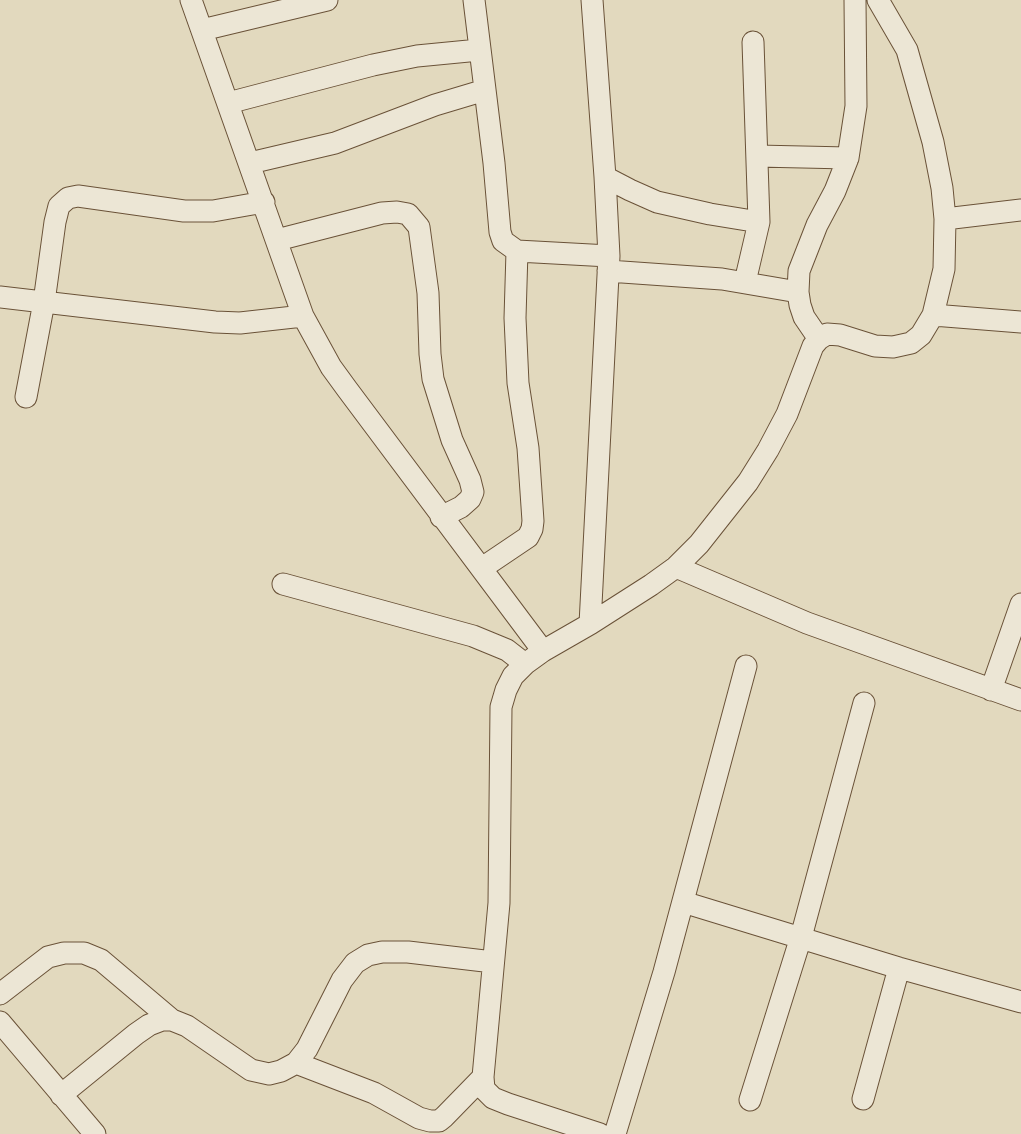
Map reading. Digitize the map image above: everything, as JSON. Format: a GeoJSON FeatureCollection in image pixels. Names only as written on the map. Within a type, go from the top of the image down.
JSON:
{"type":"FeatureCollection","features":[{"type":"Feature","properties":{"kind":"street"},"geometry":{"type":"LineString","coordinates":[[191,0],[303,316],[331,367],[543,651]]}},
{"type":"Feature","properties":{"kind":"street"},"geometry":{"type":"LineString","coordinates":[[202,30],[327,0]]}},
{"type":"Feature","properties":{"kind":"street"},"geometry":{"type":"LineString","coordinates":[[474,0],[500,232],[503,241],[517,251],[745,282],[798,292]]}},
{"type":"Feature","properties":{"kind":"street"},"geometry":{"type":"LineString","coordinates":[[590,624],[609,263],[592,0]]}},
{"type":"Feature","properties":{"kind":"street"},"geometry":{"type":"LineString","coordinates":[[819,339],[804,317],[798,292],[799,271],[805,251],[848,159],[856,106],[855,0]]}},
{"type":"Feature","properties":{"kind":"street"},"geometry":{"type":"LineString","coordinates":[[600,1134],[508,1104],[493,1098],[484,1089],[483,1077],[499,903],[501,707],[513,676],[525,664],[676,567],[722,517],[768,450],[787,414],[813,346],[819,339],[827,334],[840,335],[875,346],[893,347],[910,343],[921,335],[933,315],[944,269],[945,219],[933,142],[907,50],[878,0]]}},
{"type":"Feature","properties":{"kind":"street"},"geometry":{"type":"LineString","coordinates":[[745,282],[759,222],[753,42]]}},
{"type":"Feature","properties":{"kind":"street"},"geometry":{"type":"LineString","coordinates":[[228,103],[373,65],[417,56],[479,50]]}},
{"type":"Feature","properties":{"kind":"street"},"geometry":{"type":"LineString","coordinates":[[249,163],[335,143],[435,105],[484,90]]}},
{"type":"Feature","properties":{"kind":"street"},"geometry":{"type":"LineString","coordinates":[[757,156],[848,159]]}},
{"type":"Feature","properties":{"kind":"street"},"geometry":{"type":"LineString","coordinates":[[605,177],[657,201],[710,214],[759,222]]}},
{"type":"Feature","properties":{"kind":"street"},"geometry":{"type":"LineString","coordinates":[[26,397],[44,302],[55,222],[60,206],[68,198],[78,196],[184,211],[213,211],[264,202]]}},
{"type":"Feature","properties":{"kind":"street"},"geometry":{"type":"LineString","coordinates":[[945,219],[1021,210]]}},
{"type":"Feature","properties":{"kind":"street"},"geometry":{"type":"LineString","coordinates":[[277,240],[382,213],[408,214],[419,227],[428,293],[433,379],[452,440],[473,492],[470,499],[461,507],[441,517]]}},
{"type":"Feature","properties":{"kind":"street"},"geometry":{"type":"LineString","coordinates":[[482,568],[528,537],[533,521],[528,448],[521,412],[514,318],[517,251]]}},
{"type":"Feature","properties":{"kind":"street"},"geometry":{"type":"LineString","coordinates":[[0,297],[215,322],[240,323],[303,316]]}},
{"type":"Feature","properties":{"kind":"street"},"geometry":{"type":"LineString","coordinates":[[933,315],[1021,322]]}},
{"type":"Feature","properties":{"kind":"street"},"geometry":{"type":"LineString","coordinates":[[676,567],[807,623],[1021,700]]}},
{"type":"Feature","properties":{"kind":"street"},"geometry":{"type":"LineString","coordinates":[[283,584],[473,636],[507,650],[525,664]]}},
{"type":"Feature","properties":{"kind":"street"},"geometry":{"type":"LineString","coordinates":[[991,690],[1021,604]]}},
{"type":"Feature","properties":{"kind":"street"},"geometry":{"type":"LineString","coordinates":[[615,1134],[683,902],[746,666]]}},
{"type":"Feature","properties":{"kind":"street"},"geometry":{"type":"LineString","coordinates":[[750,1100],[801,937],[864,703]]}},
{"type":"Feature","properties":{"kind":"street"},"geometry":{"type":"LineString","coordinates":[[683,902],[899,968],[1021,1002]]}},
{"type":"Feature","properties":{"kind":"street"},"geometry":{"type":"LineString","coordinates":[[0,994],[48,957],[64,953],[84,953],[100,960],[172,1020],[196,1032],[251,1070],[269,1074],[296,1063],[307,1049],[342,980],[356,963],[369,955],[381,952],[408,952],[493,962]]}},
{"type":"Feature","properties":{"kind":"street"},"geometry":{"type":"LineString","coordinates":[[863,1099],[899,968]]}},
{"type":"Feature","properties":{"kind":"street"},"geometry":{"type":"LineString","coordinates":[[61,1095],[149,1024],[172,1020]]}},
{"type":"Feature","properties":{"kind":"street"},"geometry":{"type":"LineString","coordinates":[[0,1022],[95,1134]]}},
{"type":"Feature","properties":{"kind":"street"},"geometry":{"type":"LineString","coordinates":[[296,1063],[374,1094],[419,1118],[430,1121],[437,1127],[483,1077]]}}]}
